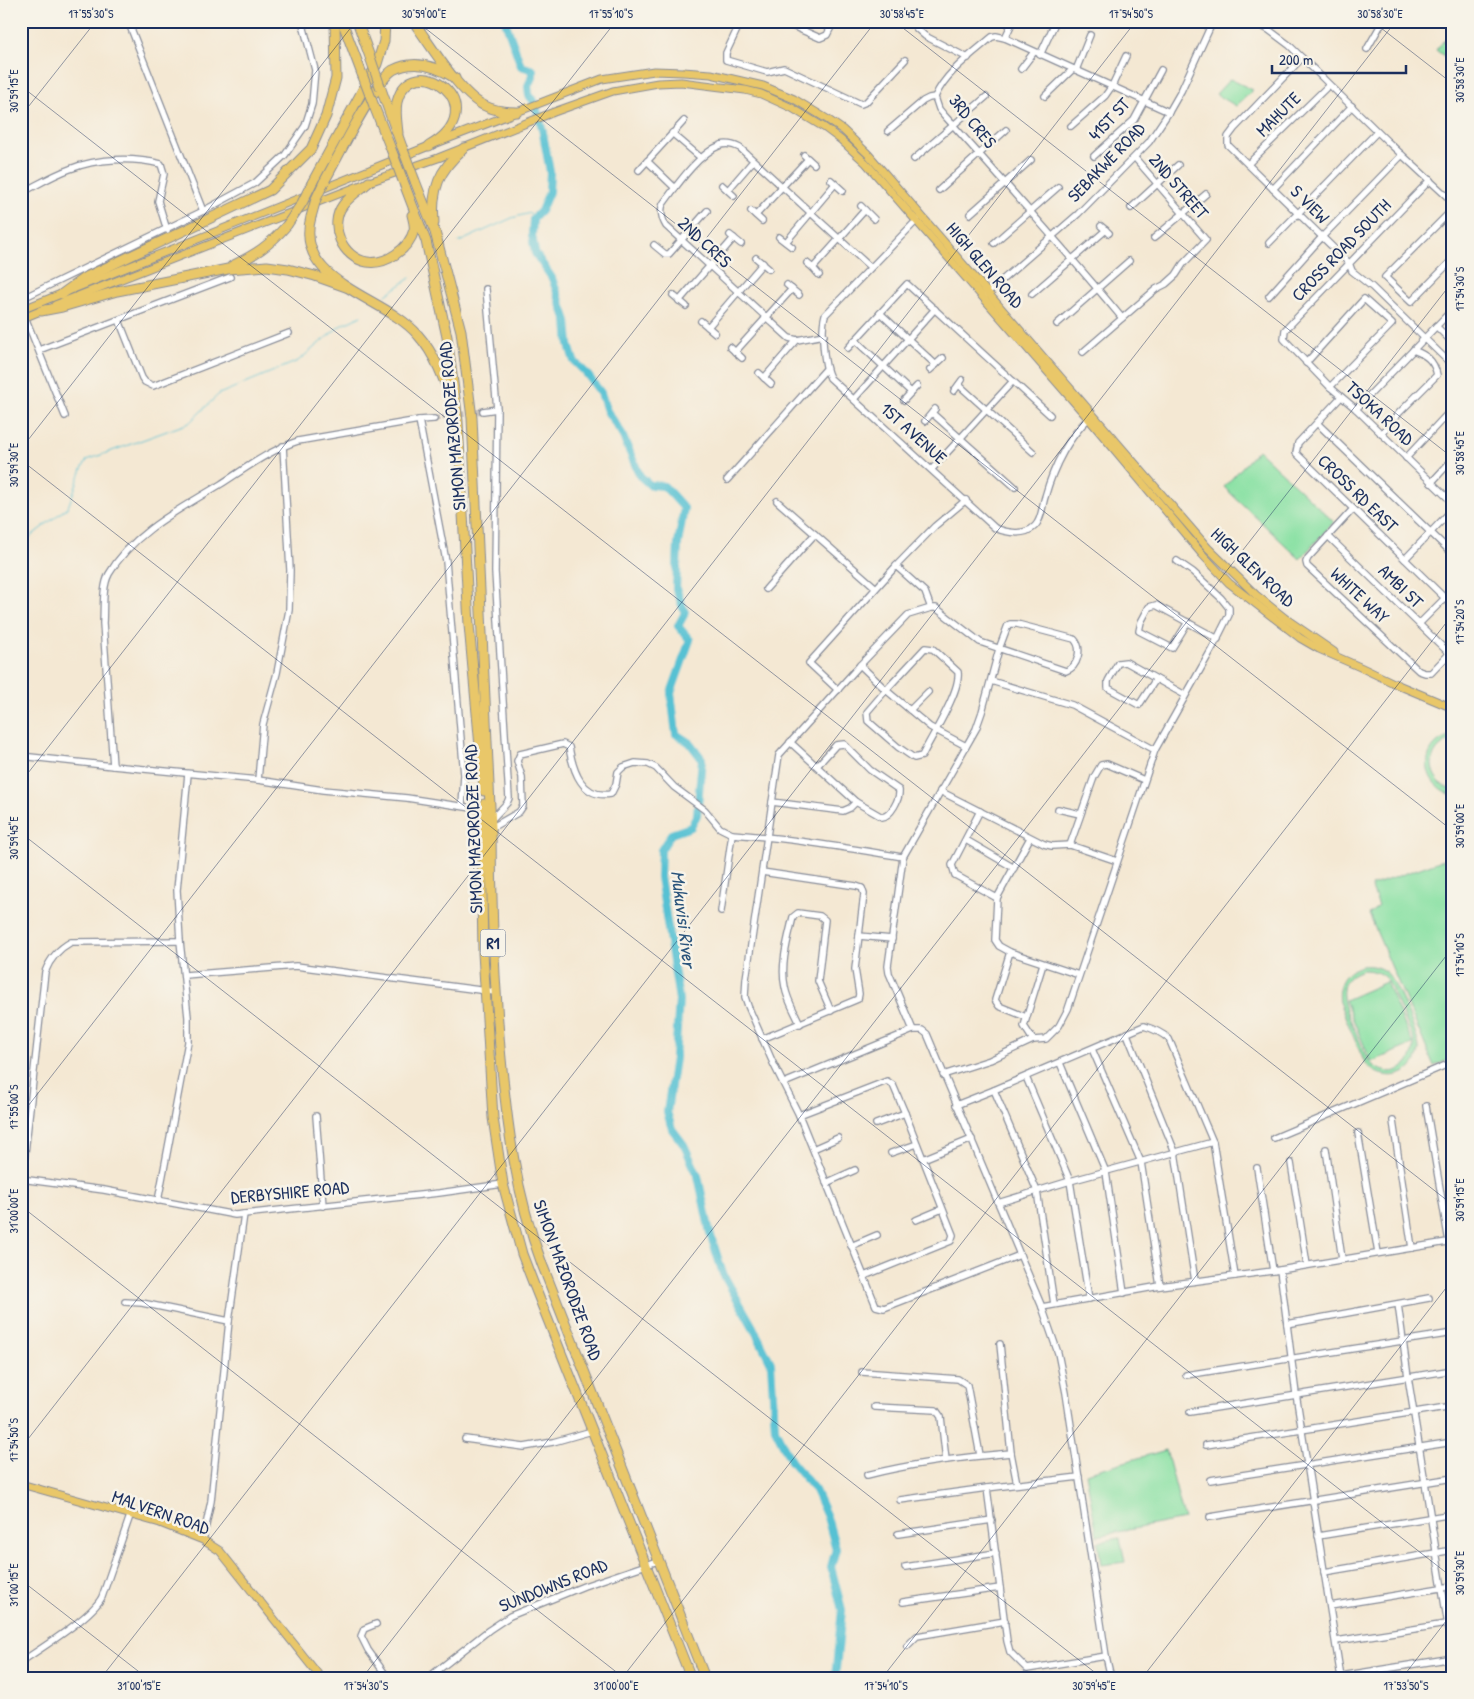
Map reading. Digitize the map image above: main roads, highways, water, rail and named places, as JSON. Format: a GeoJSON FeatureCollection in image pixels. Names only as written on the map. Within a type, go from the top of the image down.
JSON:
{"type":"FeatureCollection","features":[{"type":"Feature","properties":{"kind":"highway"},"geometry":{"type":"LineString","coordinates":[[62,294],[84,278],[270,190],[310,149],[326,116],[336,78],[335,21]]}},
{"type":"Feature","properties":{"kind":"highway","name":"SIMON MAZORODZE ROAD"},"geometry":{"type":"LineString","coordinates":[[342,21],[426,242],[447,337],[458,421],[469,625],[485,810],[482,898],[485,990],[493,1118],[503,1184],[522,1254],[691,1678]]}},
{"type":"Feature","properties":{"kind":"highway","name":"SIMON MAZORODZE ROAD"},"geometry":{"type":"LineString","coordinates":[[357,21],[435,232],[461,331],[472,418],[491,824],[491,893],[495,992],[507,1117],[515,1168],[525,1214],[545,1273],[705,1678]]}},
{"type":"Feature","properties":{"kind":"highway"},"geometry":{"type":"LineString","coordinates":[[229,273],[272,243],[302,203],[377,64],[384,40],[385,21]]}},
{"type":"Feature","properties":{"kind":"highway"},"geometry":{"type":"LineString","coordinates":[[413,21],[471,97],[482,104],[504,112],[517,112]]}},
{"type":"Feature","properties":{"kind":"highway"},"geometry":{"type":"LineString","coordinates":[[346,287],[324,270],[313,255],[307,229],[316,199],[324,182],[367,104],[392,71],[415,63],[443,70],[455,78]]}},
{"type":"Feature","properties":{"kind":"highway"},"geometry":{"type":"LineString","coordinates":[[398,133],[397,103],[405,86],[415,80],[428,79],[441,84],[451,95],[455,106],[455,115],[452,124],[441,139],[429,146]]}},
{"type":"Feature","properties":{"kind":"highway"},"geometry":{"type":"LineString","coordinates":[[435,232],[433,196],[437,181],[448,164],[464,148]]}},
{"type":"Feature","properties":{"kind":"highway"},"geometry":{"type":"LineString","coordinates":[[369,182],[343,205],[336,223],[338,235],[346,250],[356,258],[366,262],[377,262],[389,258],[405,247],[414,230],[411,202]]}},
{"type":"Feature","properties":{"kind":"highway"},"geometry":{"type":"LineString","coordinates":[[41,311],[117,291],[267,266],[315,276],[346,287],[396,314],[419,335],[439,367],[458,421]]}},
{"type":"Feature","properties":{"kind":"main road","name":"HIGH GLEN ROAD"},"geometry":{"type":"LineString","coordinates":[[21,310],[429,146],[602,79],[654,71],[710,74],[737,79],[779,91],[827,119],[868,154],[985,294],[1091,416],[1208,548],[1235,575],[1286,619],[1349,662],[1398,686],[1453,708]]}},
{"type":"Feature","properties":{"kind":"main road","name":"HIGH GLEN ROAD"},"geometry":{"type":"LineString","coordinates":[[23,318],[369,182],[464,148],[554,112],[613,91],[658,83],[690,83],[745,90],[761,94],[792,108],[841,140],[866,163],[985,294]]}},
{"type":"Feature","properties":{"kind":"main road","name":"MALVERN ROAD"},"geometry":{"type":"LineString","coordinates":[[21,1484],[160,1523],[203,1540],[220,1551],[321,1678]]}},
{"type":"Feature","properties":{"kind":"waterway","name":"Mukuvisi River"},"geometry":{"type":"LineString","coordinates":[[505,21],[521,66],[533,70],[528,86],[529,95],[535,103],[542,128],[550,172],[549,192],[541,211],[533,219],[532,235],[535,253],[552,278],[567,321],[569,345],[574,361],[601,393],[607,411],[621,432],[640,476],[650,485],[664,486],[684,508],[678,544],[676,589],[685,613],[678,626],[690,640],[671,693],[676,734],[690,743],[702,759],[697,815],[691,827],[671,834],[661,850],[660,877],[679,1000],[675,1058],[667,1112],[672,1129],[684,1145],[698,1176],[710,1233],[723,1274],[771,1363],[775,1429],[791,1461],[815,1490],[827,1517],[836,1549],[831,1567],[842,1610],[835,1678]]}},
{"type":"Feature","properties":{"kind":"waterway"},"geometry":{"type":"LineString","coordinates":[[459,242],[512,218],[530,213],[535,217]]}},
{"type":"Feature","properties":{"kind":"waterway"},"geometry":{"type":"LineString","coordinates":[[386,295],[410,278]]}},
{"type":"Feature","properties":{"kind":"waterway"},"geometry":{"type":"LineString","coordinates":[[21,544],[68,507],[87,460],[189,423],[219,394],[298,361],[340,326],[361,316]]}},
{"type":"Feature","properties":{"kind":"tunnel"},"geometry":{"type":"LineString","coordinates":[[434,419],[483,411]]}}]}
